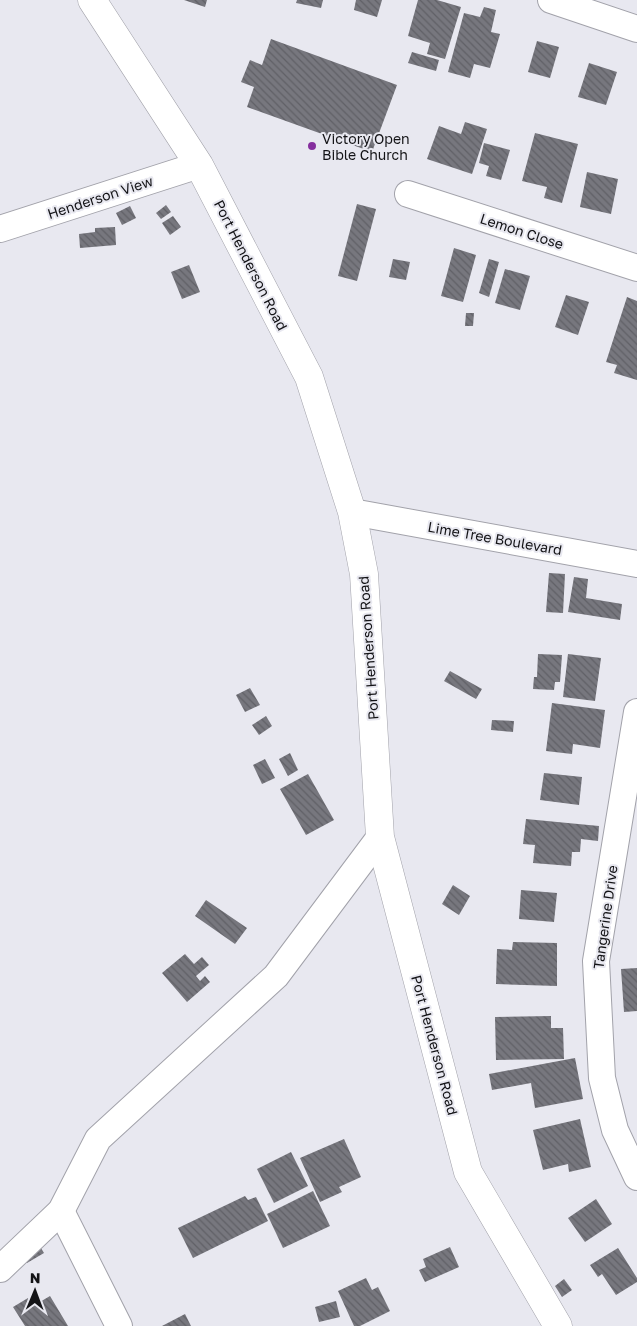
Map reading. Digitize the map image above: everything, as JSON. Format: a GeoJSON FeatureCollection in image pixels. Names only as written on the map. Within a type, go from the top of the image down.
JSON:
{"type":"FeatureCollection","features":[{"type":"Feature","properties":{"kind":"street","name":"Port Henderson Road"},"geometry":{"type":"LineString","coordinates":[[92,0],[199,165],[309,377],[352,512],[364,574],[380,837],[468,1172],[558,1326]]}},
{"type":"Feature","properties":{"kind":"street"},"geometry":{"type":"LineString","coordinates":[[550,0],[637,29]]}},
{"type":"Feature","properties":{"kind":"street","name":"Henderson View"},"geometry":{"type":"LineString","coordinates":[[0,229],[199,165]]}},
{"type":"Feature","properties":{"kind":"street","name":"Lemon Close"},"geometry":{"type":"LineString","coordinates":[[408,194],[637,268]]}},
{"type":"Feature","properties":{"kind":"street","name":"Lime Tree Boulevard"},"geometry":{"type":"LineString","coordinates":[[352,512],[637,564]]}},
{"type":"Feature","properties":{"kind":"street","name":"Tangerine Drive"},"geometry":{"type":"LineString","coordinates":[[637,712],[596,961],[602,1078],[615,1130],[637,1177]]}},
{"type":"Feature","properties":{"kind":"street"},"geometry":{"type":"LineString","coordinates":[[0,1269],[61,1211],[98,1139],[276,976],[380,837]]}},
{"type":"Feature","properties":{"kind":"street"},"geometry":{"type":"LineString","coordinates":[[61,1211],[119,1326]]}},
{"type":"Feature","properties":{"kind":"building"},"geometry":{"type":"Polygon","coordinates":[[[184,0],[207,0],[205,7],[184,0]]]}},
{"type":"Feature","properties":{"kind":"building"},"geometry":{"type":"Polygon","coordinates":[[[297,0],[323,0],[321,8],[296,3],[297,0]]]}},
{"type":"Feature","properties":{"kind":"building"},"geometry":{"type":"Polygon","coordinates":[[[356,0],[382,0],[377,17],[354,10],[356,0]]]}},
{"type":"Feature","properties":{"kind":"building"},"geometry":{"type":"Polygon","coordinates":[[[418,0],[437,0],[461,7],[445,59],[427,54],[430,43],[408,36],[418,0]]]}},
{"type":"Feature","properties":{"kind":"building"},"geometry":{"type":"Polygon","coordinates":[[[484,7],[496,10],[491,32],[500,34],[490,68],[474,64],[470,78],[448,72],[464,13],[480,17],[484,7]]]}},
{"type":"Feature","properties":{"kind":"building"},"geometry":{"type":"Polygon","coordinates":[[[271,39],[397,85],[372,152],[247,107],[254,87],[241,82],[250,60],[262,65],[271,39]]]}},
{"type":"Feature","properties":{"kind":"building"},"geometry":{"type":"Polygon","coordinates":[[[537,41],[559,47],[550,78],[528,72],[537,41]]]}},
{"type":"Feature","properties":{"kind":"building"},"geometry":{"type":"Polygon","coordinates":[[[412,52],[439,60],[436,71],[408,63],[412,52]]]}},
{"type":"Feature","properties":{"kind":"building"},"geometry":{"type":"Polygon","coordinates":[[[589,63],[617,72],[606,105],[578,97],[589,63]]]}},
{"type":"Feature","properties":{"kind":"building"},"geometry":{"type":"Polygon","coordinates":[[[465,122],[487,129],[472,174],[427,159],[439,126],[461,134],[465,122]]]}},
{"type":"Feature","properties":{"kind":"building"},"geometry":{"type":"Polygon","coordinates":[[[535,133],[578,144],[562,203],[544,198],[547,187],[522,181],[535,133]]]}},
{"type":"Feature","properties":{"kind":"building"},"geometry":{"type":"Polygon","coordinates":[[[484,143],[510,150],[501,180],[486,176],[489,166],[479,163],[484,143]]]}},
{"type":"Feature","properties":{"kind":"building"},"geometry":{"type":"Polygon","coordinates":[[[587,172],[618,179],[611,214],[580,207],[587,172]]]}},
{"type":"Feature","properties":{"kind":"building"},"geometry":{"type":"Polygon","coordinates":[[[357,204],[376,209],[357,281],[338,276],[357,204]]]}},
{"type":"Feature","properties":{"kind":"building"},"geometry":{"type":"Polygon","coordinates":[[[166,205],[171,212],[161,219],[156,213],[166,205]]]}},
{"type":"Feature","properties":{"kind":"building"},"geometry":{"type":"Polygon","coordinates":[[[130,206],[136,218],[122,225],[116,213],[130,206]]]}},
{"type":"Feature","properties":{"kind":"building"},"geometry":{"type":"Polygon","coordinates":[[[173,216],[181,227],[170,235],[162,223],[173,216]]]}},
{"type":"Feature","properties":{"kind":"building"},"geometry":{"type":"Polygon","coordinates":[[[115,227],[116,245],[80,248],[79,234],[95,232],[95,228],[115,227]]]}},
{"type":"Feature","properties":{"kind":"building"},"geometry":{"type":"Polygon","coordinates":[[[454,248],[476,255],[463,302],[441,296],[454,248]]]}},
{"type":"Feature","properties":{"kind":"building"},"geometry":{"type":"Polygon","coordinates":[[[393,259],[410,262],[406,280],[389,277],[393,259]]]}},
{"type":"Feature","properties":{"kind":"building"},"geometry":{"type":"Polygon","coordinates":[[[489,259],[499,262],[489,297],[479,293],[489,259]]]}},
{"type":"Feature","properties":{"kind":"building"},"geometry":{"type":"Polygon","coordinates":[[[189,265],[200,292],[182,299],[171,272],[189,265]]]}},
{"type":"Feature","properties":{"kind":"building"},"geometry":{"type":"Polygon","coordinates":[[[505,269],[530,276],[520,310],[495,303],[505,269]]]}},
{"type":"Feature","properties":{"kind":"building"},"geometry":{"type":"Polygon","coordinates":[[[566,295],[589,302],[578,335],[555,327],[566,295]]]}},
{"type":"Feature","properties":{"kind":"building"},"geometry":{"type":"Polygon","coordinates":[[[627,297],[637,301],[637,380],[614,373],[617,365],[606,362],[627,297]]]}},
{"type":"Feature","properties":{"kind":"building"},"geometry":{"type":"Polygon","coordinates":[[[466,313],[474,313],[473,326],[465,326],[466,313]]]}},
{"type":"Feature","properties":{"kind":"building"},"geometry":{"type":"Polygon","coordinates":[[[549,573],[565,574],[563,613],[546,612],[549,573]]]}},
{"type":"Feature","properties":{"kind":"building"},"geometry":{"type":"Polygon","coordinates":[[[574,577],[588,579],[586,598],[622,604],[620,620],[568,612],[574,577]]]}},
{"type":"Feature","properties":{"kind":"building"},"geometry":{"type":"Polygon","coordinates":[[[538,654],[562,655],[560,682],[555,682],[554,690],[533,689],[534,677],[537,677],[538,654]]]}},
{"type":"Feature","properties":{"kind":"building"},"geometry":{"type":"Polygon","coordinates":[[[568,654],[601,658],[595,701],[563,697],[568,654]]]}},
{"type":"Feature","properties":{"kind":"building"},"geometry":{"type":"Polygon","coordinates":[[[450,671],[482,689],[476,699],[444,681],[450,671]]]}},
{"type":"Feature","properties":{"kind":"building"},"geometry":{"type":"Polygon","coordinates":[[[250,688],[260,705],[245,712],[236,695],[250,688]]]}},
{"type":"Feature","properties":{"kind":"building"},"geometry":{"type":"Polygon","coordinates":[[[552,703],[605,710],[600,748],[573,744],[572,754],[546,751],[552,703]]]}},
{"type":"Feature","properties":{"kind":"building"},"geometry":{"type":"Polygon","coordinates":[[[266,716],[272,726],[259,735],[252,725],[266,716]]]}},
{"type":"Feature","properties":{"kind":"building"},"geometry":{"type":"Polygon","coordinates":[[[492,720],[514,721],[513,732],[491,730],[492,720]]]}},
{"type":"Feature","properties":{"kind":"building"},"geometry":{"type":"Polygon","coordinates":[[[290,753],[298,770],[288,776],[279,759],[290,753]]]}},
{"type":"Feature","properties":{"kind":"building"},"geometry":{"type":"Polygon","coordinates":[[[265,759],[275,778],[262,784],[253,765],[265,759]]]}},
{"type":"Feature","properties":{"kind":"building"},"geometry":{"type":"Polygon","coordinates":[[[544,773],[582,777],[579,805],[540,800],[544,773]]]}},
{"type":"Feature","properties":{"kind":"building"},"geometry":{"type":"Polygon","coordinates":[[[308,774],[334,820],[306,835],[280,789],[308,774]]]}},
{"type":"Feature","properties":{"kind":"building"},"geometry":{"type":"Polygon","coordinates":[[[526,819],[599,826],[598,841],[581,839],[580,852],[572,852],[571,866],[533,863],[535,845],[523,844],[526,819]]]}},
{"type":"Feature","properties":{"kind":"building"},"geometry":{"type":"Polygon","coordinates":[[[453,885],[470,896],[459,915],[442,904],[453,885]]]}},
{"type":"Feature","properties":{"kind":"building"},"geometry":{"type":"Polygon","coordinates":[[[521,890],[557,893],[554,922],[519,919],[521,890]]]}},
{"type":"Feature","properties":{"kind":"building"},"geometry":{"type":"Polygon","coordinates":[[[206,900],[247,928],[235,944],[195,916],[206,900]]]}},
{"type":"Feature","properties":{"kind":"building"},"geometry":{"type":"Polygon","coordinates":[[[513,942],[557,943],[557,986],[496,984],[497,949],[512,950],[513,942]]]}},
{"type":"Feature","properties":{"kind":"building"},"geometry":{"type":"Polygon","coordinates":[[[185,954],[194,964],[202,957],[209,965],[196,976],[200,981],[205,976],[210,982],[187,1002],[162,973],[185,954]]]}},
{"type":"Feature","properties":{"kind":"building"},"geometry":{"type":"Polygon","coordinates":[[[637,968],[637,1011],[624,1012],[621,969],[637,968]]]}},
{"type":"Feature","properties":{"kind":"building"},"geometry":{"type":"Polygon","coordinates":[[[551,1016],[551,1028],[563,1028],[564,1059],[496,1060],[495,1017],[551,1016]]]}},
{"type":"Feature","properties":{"kind":"building"},"geometry":{"type":"Polygon","coordinates":[[[575,1058],[583,1099],[535,1108],[531,1083],[492,1090],[489,1074],[575,1058]]]}},
{"type":"Feature","properties":{"kind":"building"},"geometry":{"type":"Polygon","coordinates":[[[580,1119],[591,1167],[569,1172],[568,1164],[543,1170],[533,1130],[580,1119]]]}},
{"type":"Feature","properties":{"kind":"building"},"geometry":{"type":"Polygon","coordinates":[[[344,1139],[361,1177],[339,1187],[342,1192],[320,1202],[300,1158],[344,1139]]]}},
{"type":"Feature","properties":{"kind":"building"},"geometry":{"type":"Polygon","coordinates":[[[291,1152],[308,1186],[274,1203],[257,1169],[291,1152]]]}},
{"type":"Feature","properties":{"kind":"building"},"geometry":{"type":"Polygon","coordinates":[[[313,1191],[330,1226],[283,1248],[267,1214],[313,1191]]]}},
{"type":"Feature","properties":{"kind":"building"},"geometry":{"type":"Polygon","coordinates":[[[245,1196],[248,1200],[256,1197],[268,1221],[193,1258],[178,1228],[245,1196]]]}},
{"type":"Feature","properties":{"kind":"building"},"geometry":{"type":"Polygon","coordinates":[[[596,1199],[612,1224],[585,1242],[568,1218],[596,1199]]]}},
{"type":"Feature","properties":{"kind":"building"},"geometry":{"type":"Polygon","coordinates":[[[34,1237],[44,1253],[27,1263],[17,1247],[34,1237]]]}},
{"type":"Feature","properties":{"kind":"building"},"geometry":{"type":"Polygon","coordinates":[[[450,1247],[459,1267],[425,1282],[419,1270],[426,1267],[423,1259],[450,1247]]]}},
{"type":"Feature","properties":{"kind":"building"},"geometry":{"type":"Polygon","coordinates":[[[618,1248],[637,1278],[637,1282],[616,1295],[602,1274],[598,1277],[590,1265],[618,1248]]]}},
{"type":"Feature","properties":{"kind":"building"},"geometry":{"type":"Polygon","coordinates":[[[366,1278],[372,1290],[378,1287],[390,1311],[360,1326],[354,1326],[338,1291],[366,1278]]]}},
{"type":"Feature","properties":{"kind":"building"},"geometry":{"type":"Polygon","coordinates":[[[564,1279],[572,1290],[562,1297],[555,1286],[564,1279]]]}},
{"type":"Feature","properties":{"kind":"building"},"geometry":{"type":"Polygon","coordinates":[[[50,1296],[68,1326],[25,1326],[13,1307],[28,1298],[33,1306],[50,1296]]]}},
{"type":"Feature","properties":{"kind":"building"},"geometry":{"type":"Polygon","coordinates":[[[336,1301],[340,1317],[319,1322],[315,1307],[336,1301]]]}},
{"type":"Feature","properties":{"kind":"building"},"geometry":{"type":"Polygon","coordinates":[[[185,1314],[191,1326],[162,1326],[185,1314]]]}},
{"type":"Feature","properties":{"kind":"place","name":"Victory Open Bible Church"},"geometry":{"type":"Point","coordinates":[312,146]}}]}
